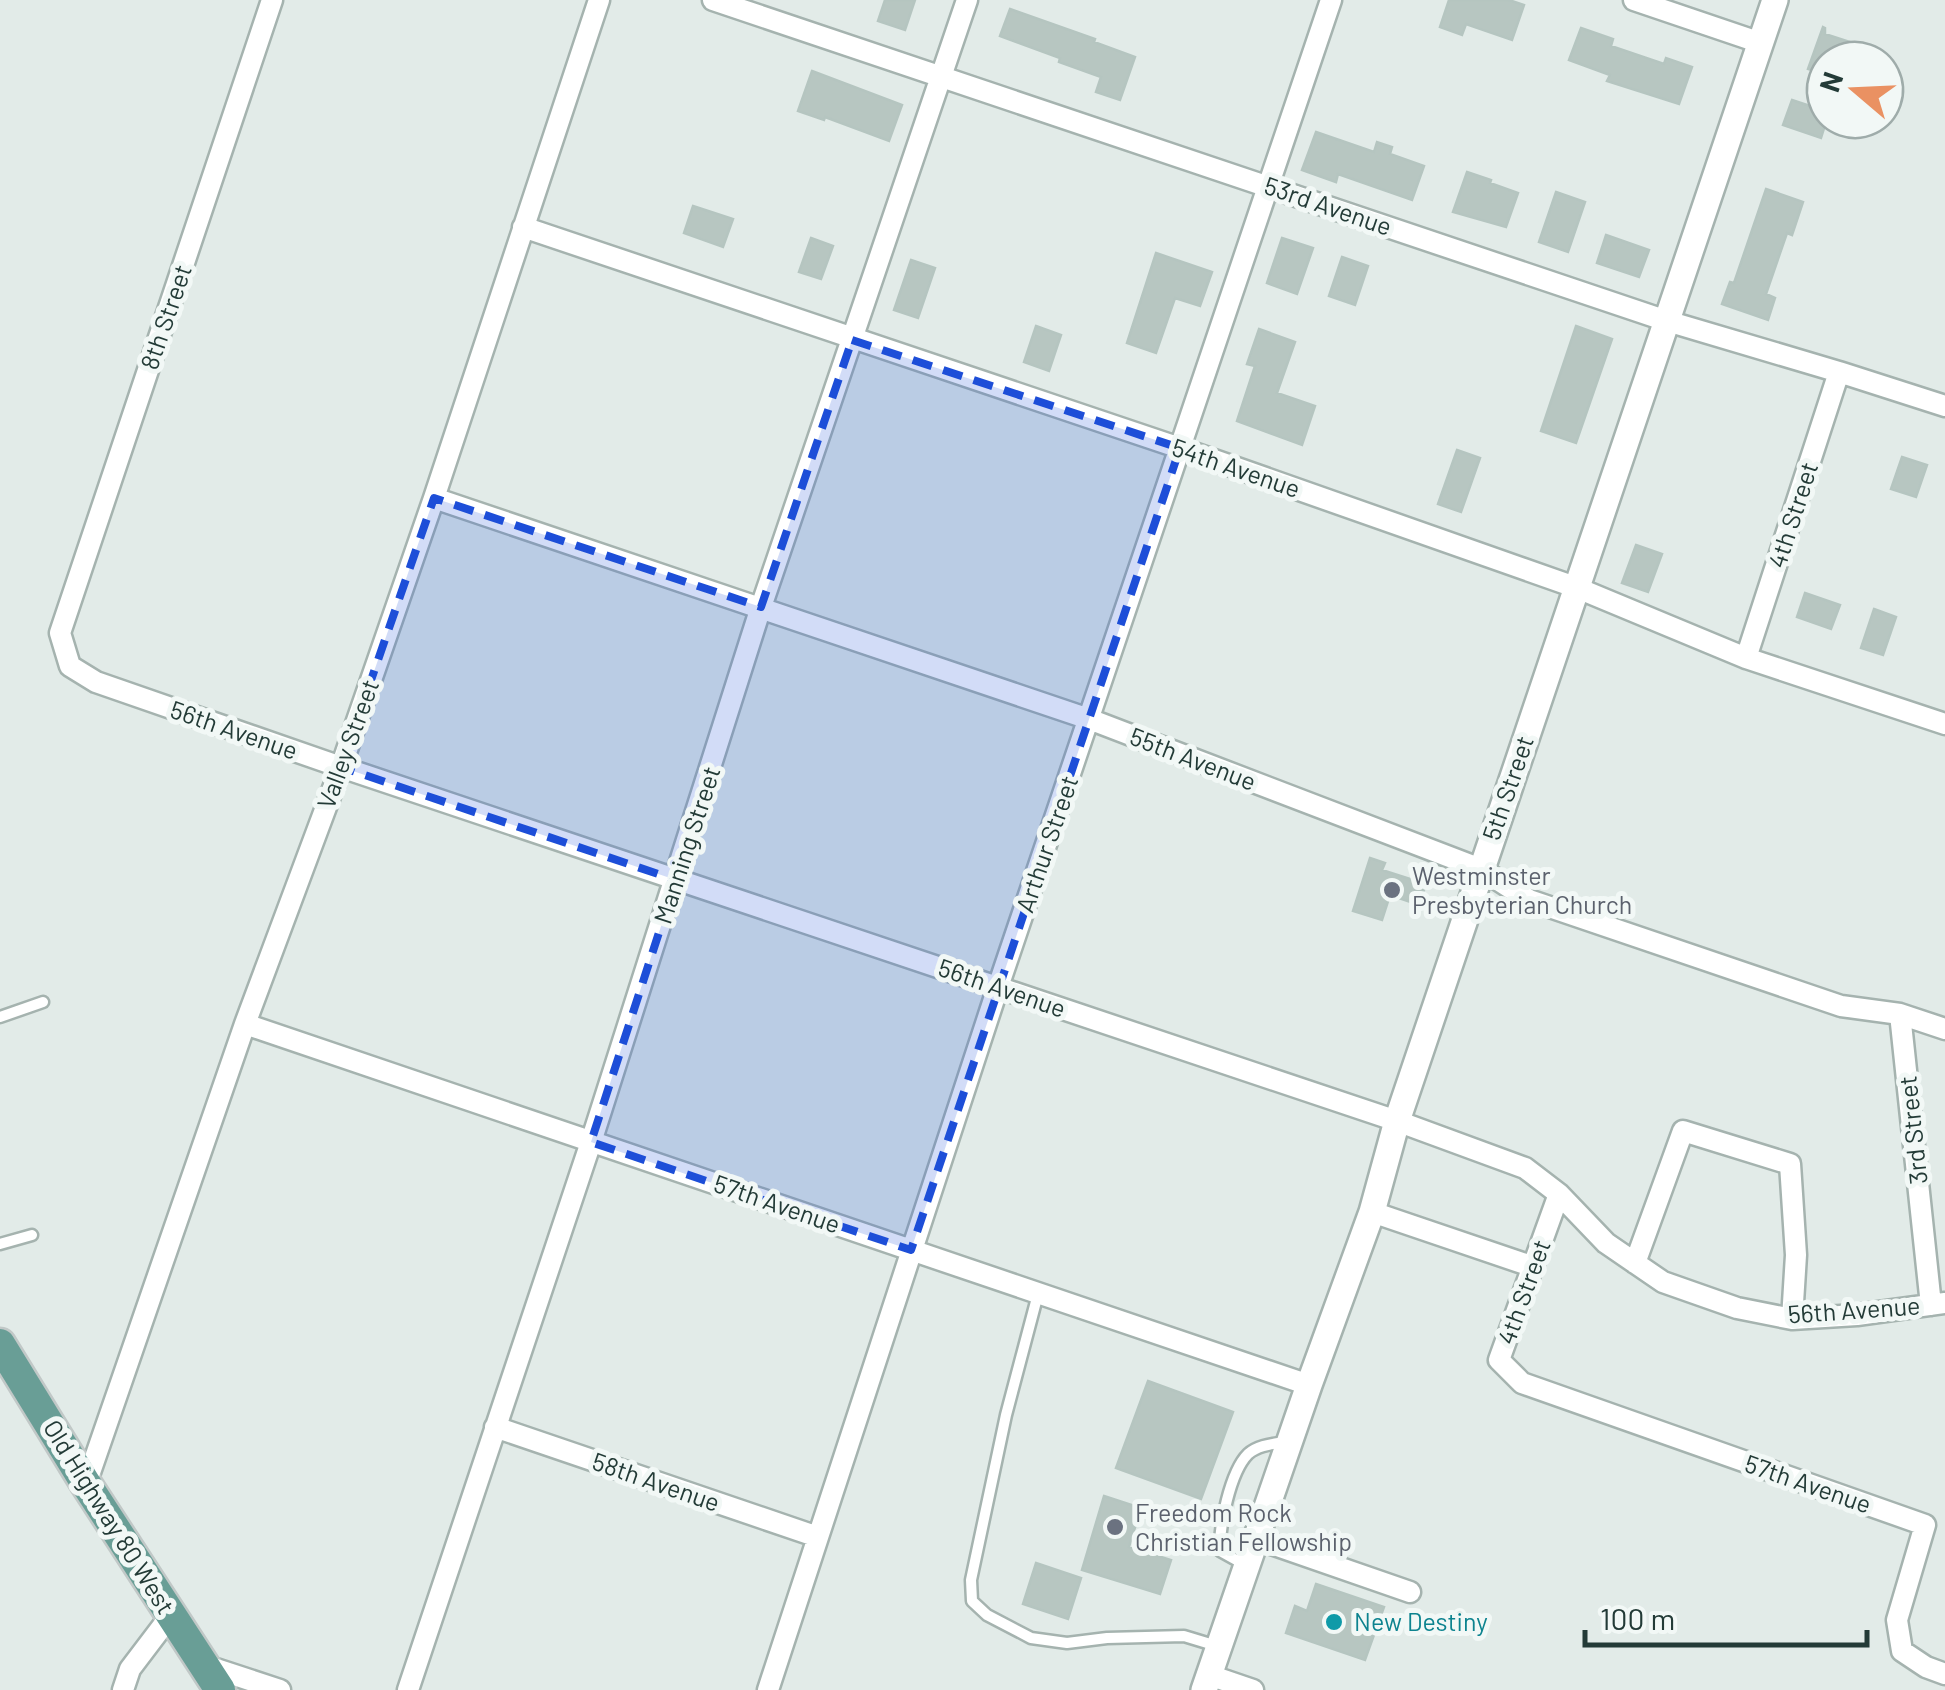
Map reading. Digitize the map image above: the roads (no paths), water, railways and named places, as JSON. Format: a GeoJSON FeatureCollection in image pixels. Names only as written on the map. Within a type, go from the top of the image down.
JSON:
{"type":"FeatureCollection","features":[{"type":"Feature","properties":{"kind":"main road","name":"Old Highway 80 West"},"geometry":{"type":"LineString","coordinates":[[0,1344],[212,1678]]}},
{"type":"Feature","properties":{"kind":"street","name":"8th Street"},"geometry":{"type":"LineString","coordinates":[[60,633],[272,0]]}},
{"type":"Feature","properties":{"kind":"street","name":"Valley Street"},"geometry":{"type":"LineString","coordinates":[[86,1484],[244,1024],[341,768],[599,0]]}},
{"type":"Feature","properties":{"kind":"street","name":"53rd Avenue"},"geometry":{"type":"LineString","coordinates":[[713,0],[1667,322],[1945,406]]}},
{"type":"Feature","properties":{"kind":"street","name":"Manning Street"},"geometry":{"type":"LineString","coordinates":[[408,1690],[591,1142],[761,607],[967,0]]}},
{"type":"Feature","properties":{"kind":"street","name":"Arthur Street"},"geometry":{"type":"LineString","coordinates":[[768,1690],[998,987],[1331,0]]}},
{"type":"Feature","properties":{"kind":"street"},"geometry":{"type":"LineString","coordinates":[[1634,0],[1761,43]]}},
{"type":"Feature","properties":{"kind":"street","name":"5th Street"},"geometry":{"type":"LineString","coordinates":[[1206,1682],[1372,1212],[1397,1121],[1774,0]]}},
{"type":"Feature","properties":{"kind":"street","name":"54th Avenue"},"geometry":{"type":"LineString","coordinates":[[523,227],[1180,448],[1575,587],[1746,658],[1945,724]]}},
{"type":"Feature","properties":{"kind":"street","name":"4th Street"},"geometry":{"type":"LineString","coordinates":[[1746,658],[1839,372]]}},
{"type":"Feature","properties":{"kind":"street","name":"55th Avenue"},"geometry":{"type":"LineString","coordinates":[[434,498],[1089,719],[1481,869],[1529,900],[1841,1006],[1900,1014],[1945,1029]]}},
{"type":"Feature","properties":{"kind":"street","name":"56th Avenue"},"geometry":{"type":"LineString","coordinates":[[60,633],[70,666],[96,682],[341,768],[1397,1121],[1524,1168],[1559,1194],[1606,1243],[1663,1282],[1738,1308],[1792,1319],[1938,1304]]}},
{"type":"Feature","properties":{"kind":"street","name":"3rd Street"},"geometry":{"type":"LineString","coordinates":[[1900,1014],[1938,1304]]}},
{"type":"Feature","properties":{"kind":"street","name":"57th Avenue"},"geometry":{"type":"LineString","coordinates":[[244,1024],[1309,1385]]}},
{"type":"Feature","properties":{"kind":"street"},"geometry":{"type":"LineString","coordinates":[[1636,1263],[1683,1130],[1790,1164],[1796,1255],[1792,1319]]}},
{"type":"Feature","properties":{"kind":"street","name":"4th Street"},"geometry":{"type":"LineString","coordinates":[[1522,1383],[1499,1360],[1559,1194]]}},
{"type":"Feature","properties":{"kind":"street"},"geometry":{"type":"LineString","coordinates":[[1372,1212],[1534,1267]]}},
{"type":"Feature","properties":{"kind":"street","name":"57th Avenue"},"geometry":{"type":"LineString","coordinates":[[1522,1383],[1925,1525],[1897,1620],[1902,1651],[1926,1668],[1945,1674]]}},
{"type":"Feature","properties":{"kind":"street","name":"58th Avenue"},"geometry":{"type":"LineString","coordinates":[[495,1427],[818,1537]]}},
{"type":"Feature","properties":{"kind":"street"},"geometry":{"type":"LineString","coordinates":[[1257,1540],[1410,1592]]}},
{"type":"Feature","properties":{"kind":"street"},"geometry":{"type":"LineString","coordinates":[[123,1690],[130,1669],[171,1614]]}},
{"type":"Feature","properties":{"kind":"street"},"geometry":{"type":"LineString","coordinates":[[212,1678],[280,1690]]}},
{"type":"Feature","properties":{"kind":"street"},"geometry":{"type":"LineString","coordinates":[[1206,1682],[1254,1690]]}},
{"type":"Feature","properties":{"kind":"lane"},"geometry":{"type":"LineString","coordinates":[[0,1017],[42,1002]]}},
{"type":"Feature","properties":{"kind":"lane"},"geometry":{"type":"LineString","coordinates":[[0,1244],[32,1234]]}},
{"type":"Feature","properties":{"kind":"lane"},"geometry":{"type":"LineString","coordinates":[[1038,1293],[1006,1415],[971,1580],[972,1601],[987,1615],[1031,1638],[1068,1643],[1184,1636],[1219,1646]]}},
{"type":"Feature","properties":{"kind":"lane"},"geometry":{"type":"LineString","coordinates":[[1248,1567],[1220,1551],[1220,1530],[1236,1474],[1248,1454],[1264,1445],[1290,1441]]}},
{"type":"Feature","properties":{"kind":"place","name":"Westminster Presbyterian Church"},"geometry":{"type":"Point","coordinates":[1392,890]}},
{"type":"Feature","properties":{"kind":"place","name":"Freedom Rock Christian Fellowship"},"geometry":{"type":"Point","coordinates":[1115,1527]}},
{"type":"Feature","properties":{"kind":"place","name":"New Destiny"},"geometry":{"type":"Point","coordinates":[1334,1622]}}]}
